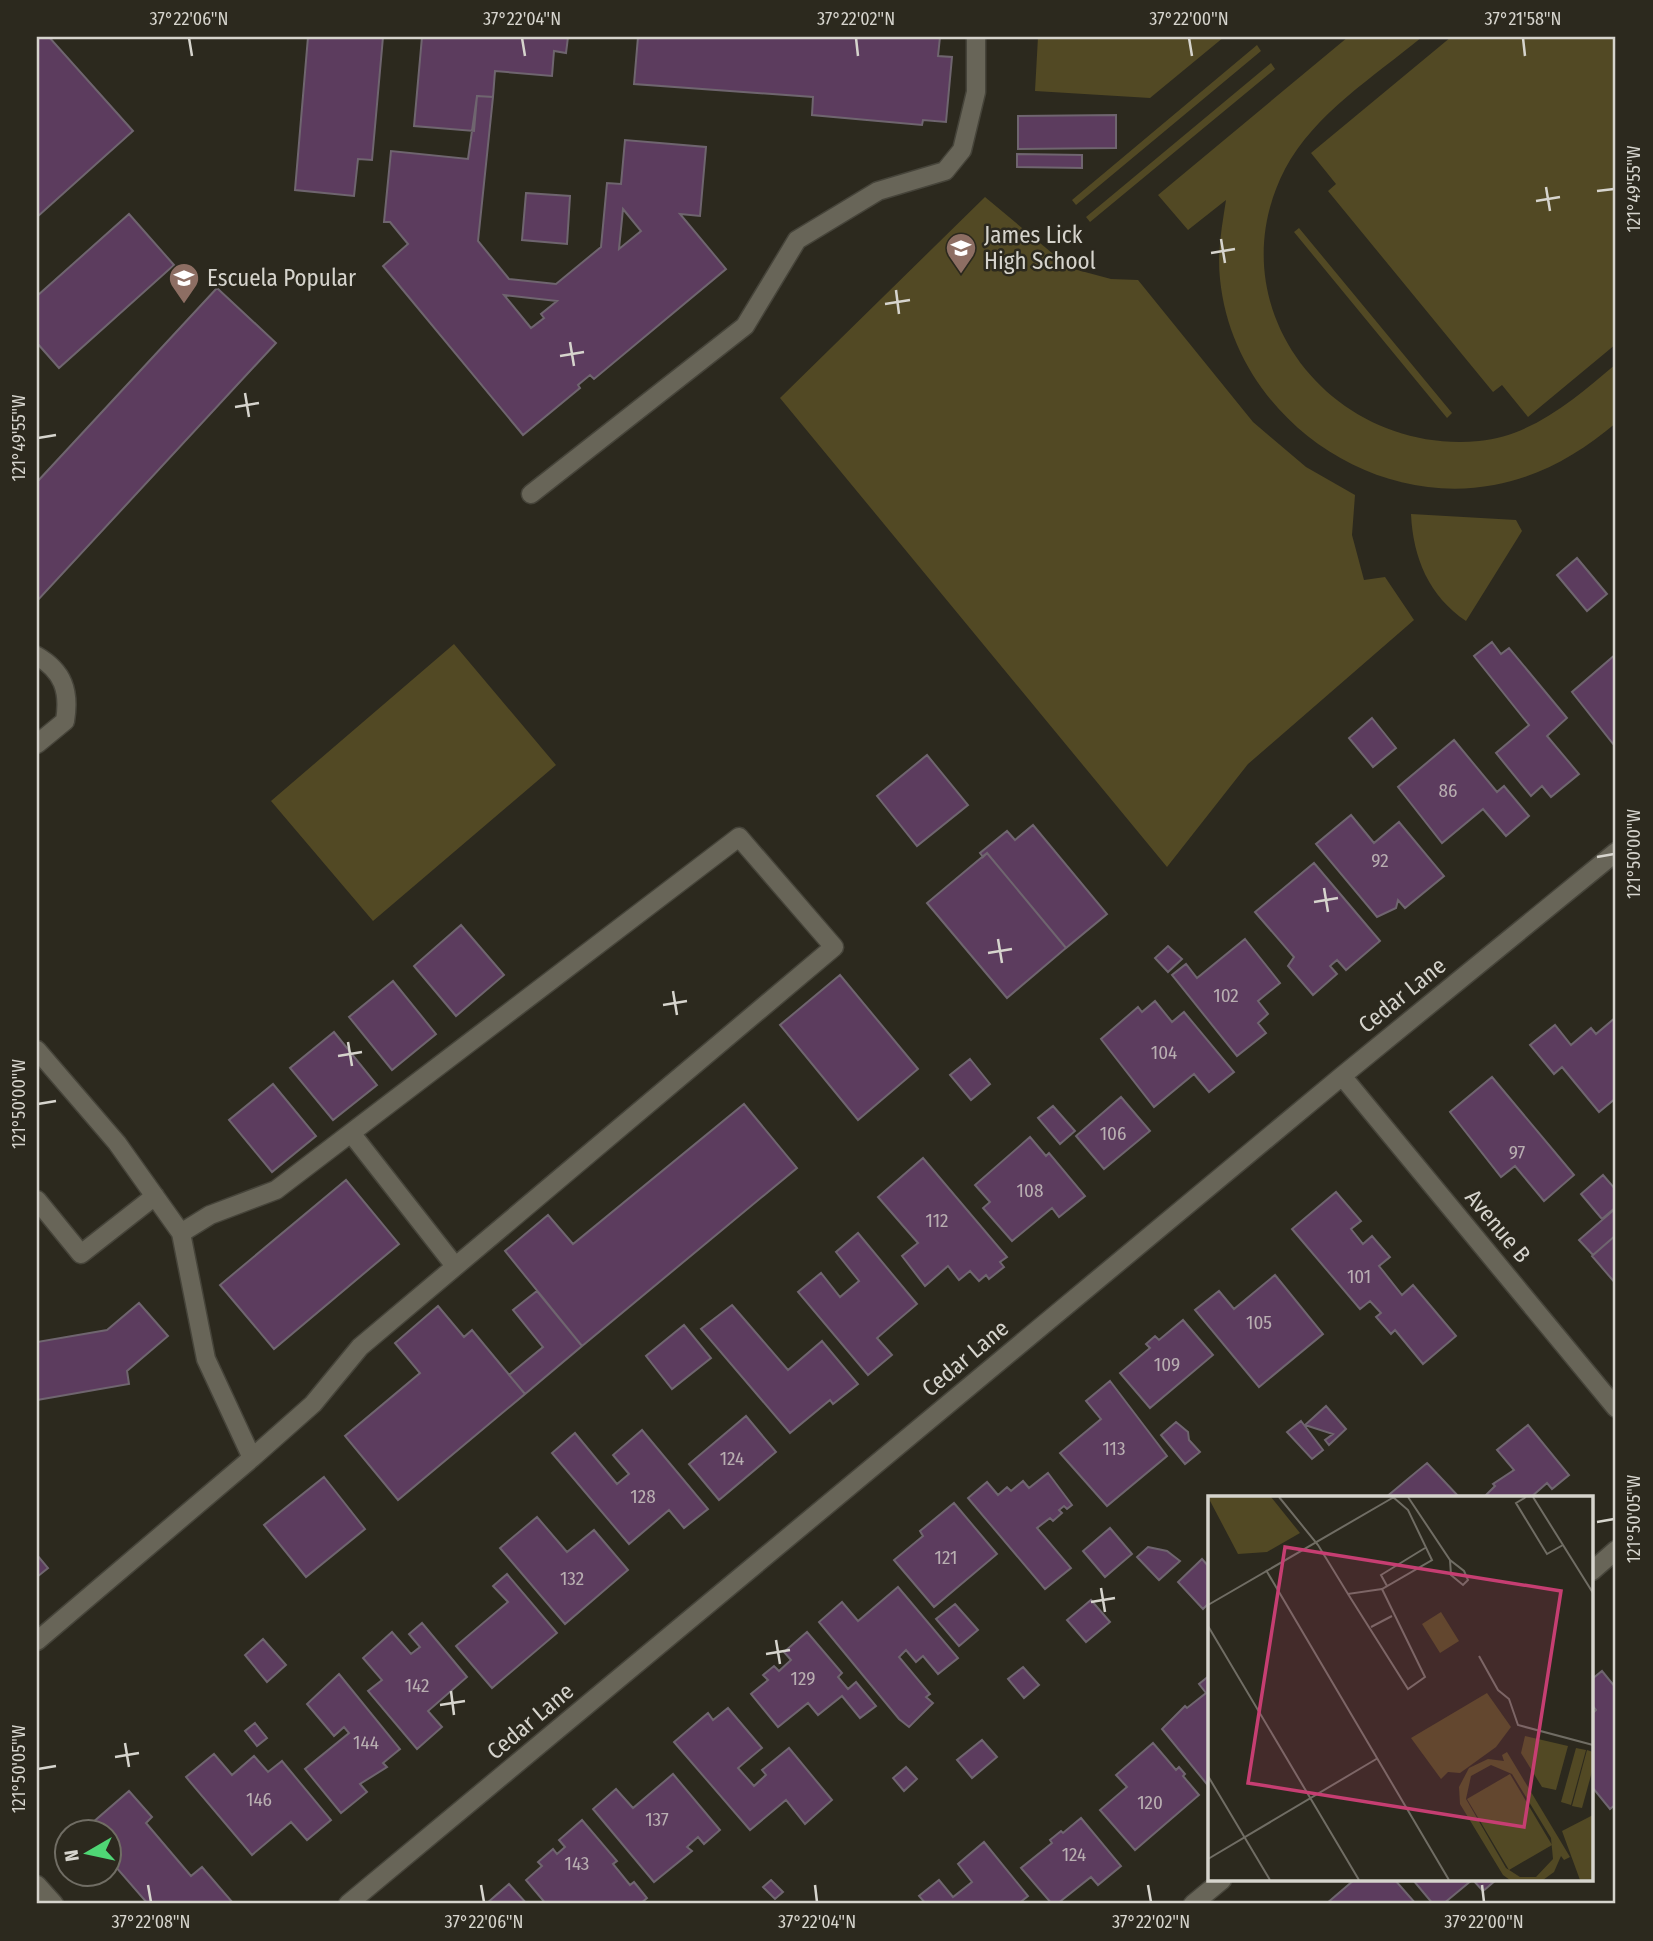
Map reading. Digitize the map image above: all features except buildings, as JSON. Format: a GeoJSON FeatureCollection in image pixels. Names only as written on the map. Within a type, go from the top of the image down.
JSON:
{"type":"FeatureCollection","features":[{"type":"Feature","properties":{"kind":"street"},"geometry":{"type":"LineString","coordinates":[[531,494],[745,326],[797,240],[878,191],[945,171],[962,150],[976,92],[976,37]]}},
{"type":"Feature","properties":{"kind":"street"},"geometry":{"type":"LineString","coordinates":[[37,656],[49,663],[64,679],[67,706],[65,721],[37,744]]}},
{"type":"Feature","properties":{"kind":"street"},"geometry":{"type":"LineString","coordinates":[[37,1641],[313,1404],[360,1347],[834,947],[739,837],[276,1190],[210,1215],[181,1233]]}},
{"type":"Feature","properties":{"kind":"street","name":"Cedar Lane"},"geometry":{"type":"LineString","coordinates":[[348,1904],[1342,1076],[1616,852]]}},
{"type":"Feature","properties":{"kind":"street"},"geometry":{"type":"LineString","coordinates":[[37,1049],[117,1143],[181,1233],[206,1359],[252,1458]]}},
{"type":"Feature","properties":{"kind":"street","name":"Avenue B"},"geometry":{"type":"LineString","coordinates":[[1342,1076],[1616,1408]]}},
{"type":"Feature","properties":{"kind":"street"},"geometry":{"type":"LineString","coordinates":[[351,1132],[455,1266]]}},
{"type":"Feature","properties":{"kind":"street"},"geometry":{"type":"LineString","coordinates":[[37,1200],[81,1254],[155,1196]]}},
{"type":"Feature","properties":{"kind":"street"},"geometry":{"type":"LineString","coordinates":[[1594,1569],[1616,1550]]}},
{"type":"Feature","properties":{"kind":"street"},"geometry":{"type":"LineString","coordinates":[[1193,1904],[1220,1882]]}},
{"type":"Feature","properties":{"kind":"street"},"geometry":{"type":"LineString","coordinates":[[37,1885],[54,1904]]}},
{"type":"Feature","properties":{"kind":"shaded area"},"geometry":{"type":"Polygon","coordinates":[[[1038,37],[1224,37],[1150,98],[1035,91],[1038,37]]]}},
{"type":"Feature","properties":{"kind":"shaded area"},"geometry":{"type":"Polygon","coordinates":[[[1348,37],[1422,37],[1329,113],[1297,149],[1285,169],[1267,221],[1265,272],[1276,319],[1300,362],[1334,397],[1376,424],[1425,439],[1479,441],[1518,432],[1570,402],[1616,364],[1616,423],[1560,462],[1512,481],[1446,488],[1399,482],[1354,465],[1314,440],[1278,409],[1250,370],[1230,327],[1219,269],[1226,200],[1188,230],[1158,195],[1348,37]]]}},
{"type":"Feature","properties":{"kind":"shaded area"},"geometry":{"type":"Polygon","coordinates":[[[1451,37],[1616,37],[1616,344],[1528,417],[1502,385],[1493,392],[1328,191],[1336,184],[1311,153],[1451,37]]]}},
{"type":"Feature","properties":{"kind":"shaded area"},"geometry":{"type":"Polygon","coordinates":[[[1257,45],[1261,51],[1076,205],[1072,200],[1257,45]]]}},
{"type":"Feature","properties":{"kind":"shaded area"},"geometry":{"type":"Polygon","coordinates":[[[1271,63],[1275,69],[1090,222],[1086,217],[1271,63]]]}},
{"type":"Feature","properties":{"kind":"shaded area"},"geometry":{"type":"Polygon","coordinates":[[[985,197],[1070,268],[1111,279],[1138,280],[1253,422],[1306,467],[1355,495],[1352,535],[1364,580],[1385,577],[1414,620],[1248,764],[1167,867],[780,398],[985,197]]]}},
{"type":"Feature","properties":{"kind":"shaded area"},"geometry":{"type":"Polygon","coordinates":[[[1299,228],[1452,413],[1447,418],[1294,232],[1299,228]]]}},
{"type":"Feature","properties":{"kind":"shaded area"},"geometry":{"type":"Polygon","coordinates":[[[1411,514],[1516,520],[1522,531],[1466,621],[1442,600],[1425,575],[1415,546],[1411,514]]]}},
{"type":"Feature","properties":{"kind":"shaded area"},"geometry":{"type":"Polygon","coordinates":[[[454,644],[556,765],[373,921],[271,801],[454,644]]]}},
{"type":"Feature","properties":{"kind":"place","name":"James Lick High School"},"geometry":{"type":"Point","coordinates":[961,275]}},
{"type":"Feature","properties":{"kind":"place","name":"Escuela Popular"},"geometry":{"type":"Point","coordinates":[184,305]}}]}
